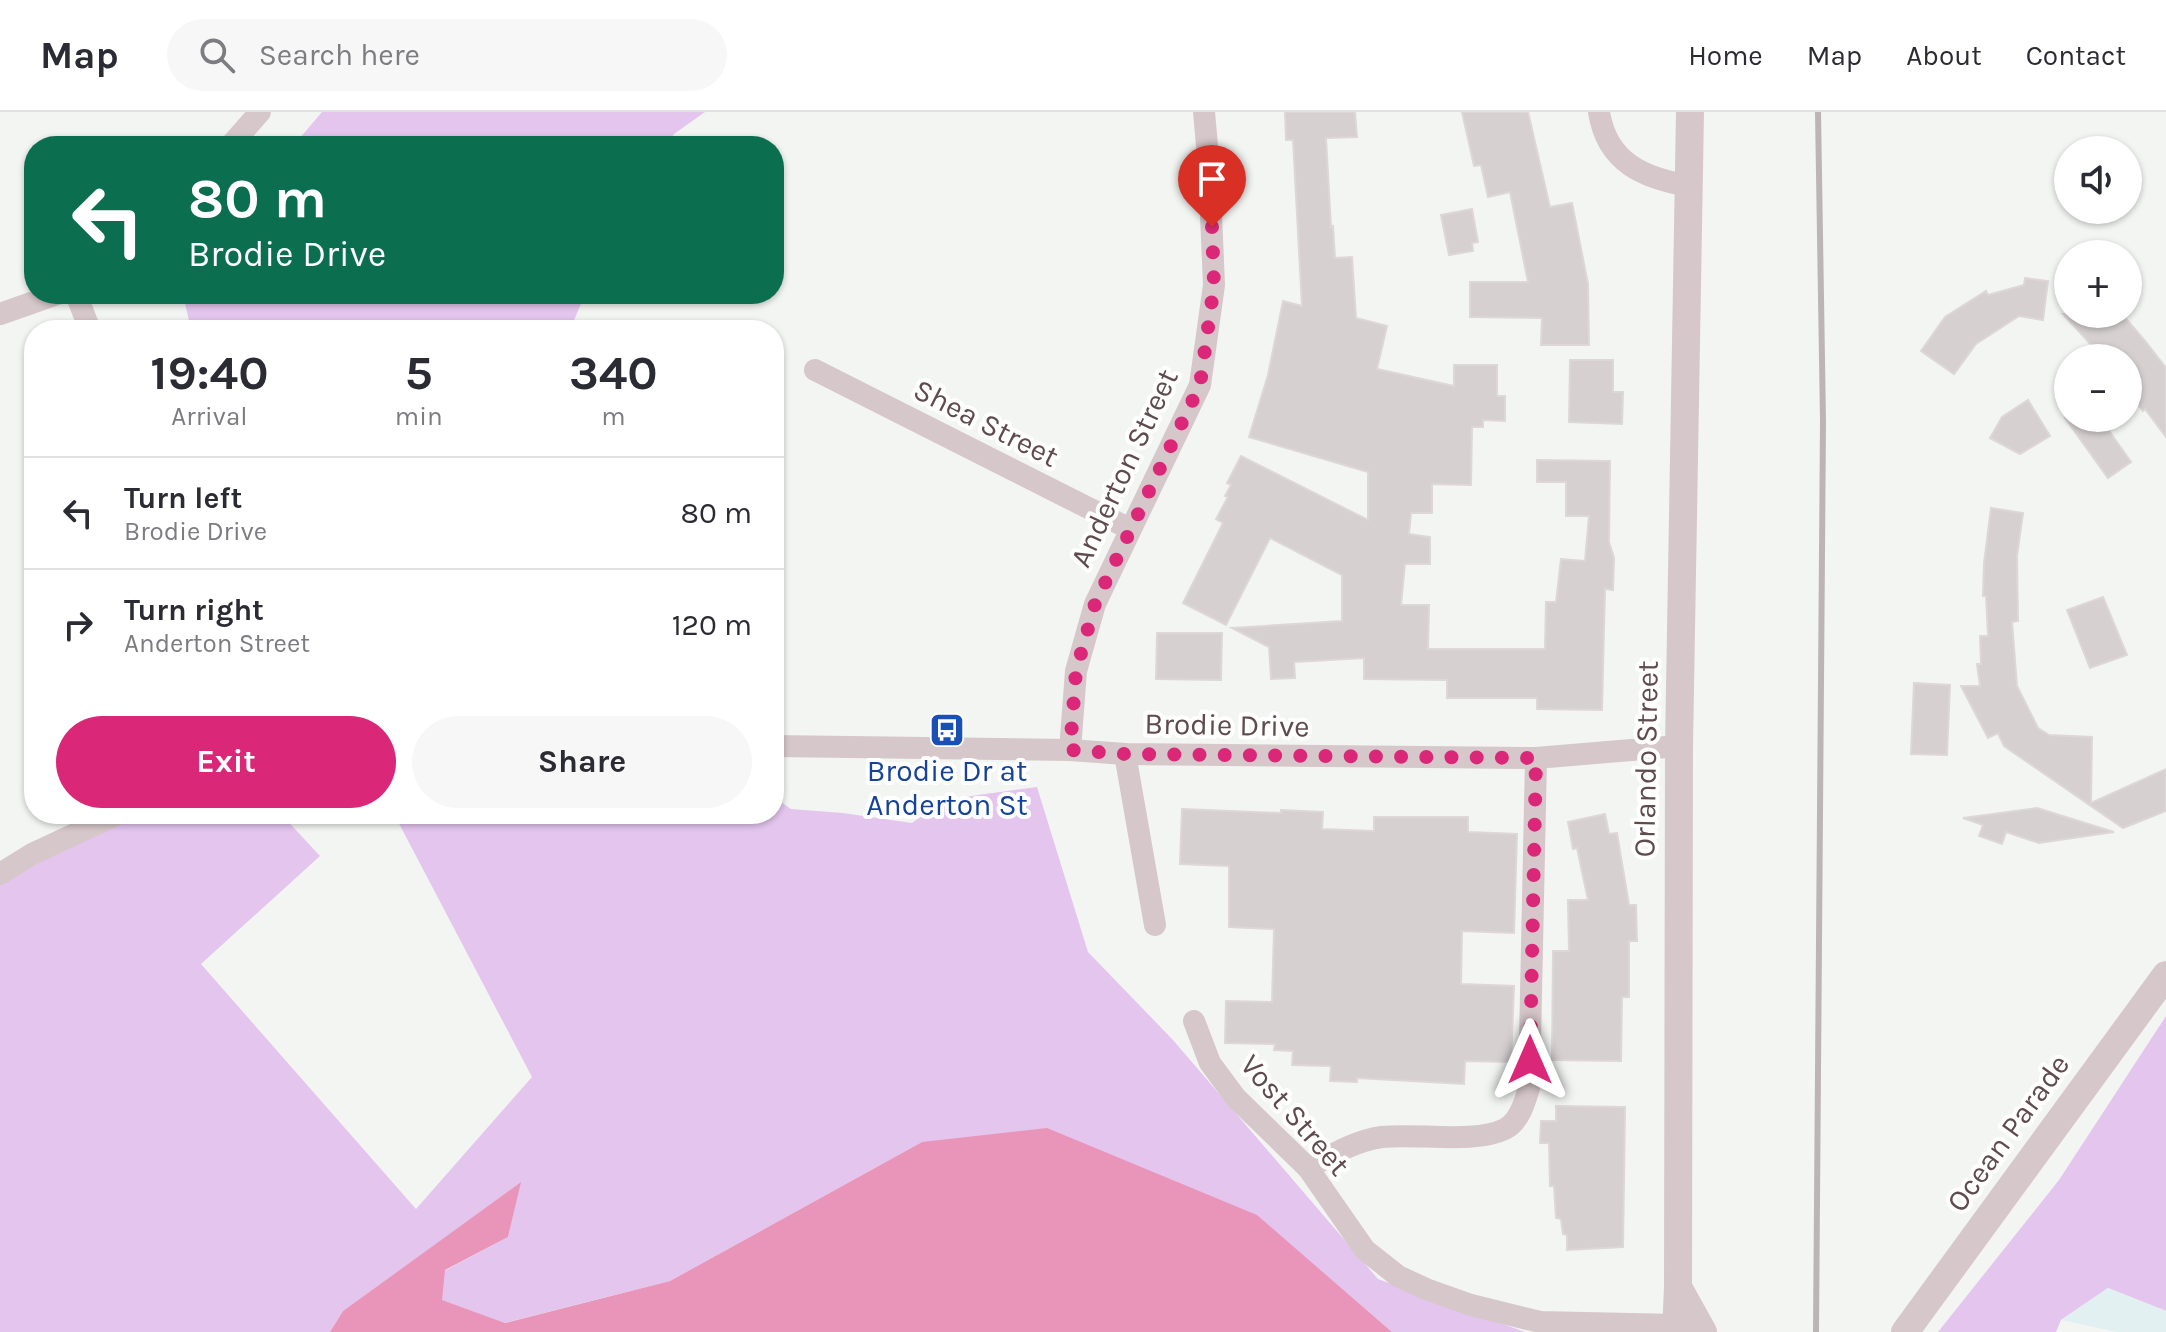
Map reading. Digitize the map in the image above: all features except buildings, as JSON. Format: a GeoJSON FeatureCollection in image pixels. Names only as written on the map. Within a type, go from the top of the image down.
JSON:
{"type":"FeatureCollection","features":[{"type":"Feature","properties":{"kind":"street"},"geometry":{"type":"LineString","coordinates":[[239,136],[260,112]]}},
{"type":"Feature","properties":{"kind":"street","name":"Anderton Street"},"geometry":{"type":"LineString","coordinates":[[1070,750],[1076,671],[1095,604],[1200,385],[1214,285],[1204,112]]}},
{"type":"Feature","properties":{"kind":"street"},"geometry":{"type":"LineString","coordinates":[[1599,112],[1613,147],[1631,168],[1654,180],[1689,186]]}},
{"type":"Feature","properties":{"kind":"street","name":"Orlando Street"},"geometry":{"type":"LineString","coordinates":[[1676,1328],[1679,746],[1690,112]]}},
{"type":"Feature","properties":{"kind":"street"},"geometry":{"type":"LineString","coordinates":[[0,314],[28,304]]}},
{"type":"Feature","properties":{"kind":"street","name":"Shea Street"},"geometry":{"type":"LineString","coordinates":[[815,370],[1130,529]]}},
{"type":"Feature","properties":{"kind":"street","name":"Brodie Drive"},"geometry":{"type":"LineString","coordinates":[[784,746],[1070,750],[1125,754],[1536,758],[1679,746]]}},
{"type":"Feature","properties":{"kind":"street"},"geometry":{"type":"LineString","coordinates":[[1125,754],[1155,925]]}},
{"type":"Feature","properties":{"kind":"street"},"geometry":{"type":"LineString","coordinates":[[1308,1168],[1358,1141],[1384,1137],[1474,1136],[1506,1129],[1522,1110],[1529,1088],[1536,758]]}},
{"type":"Feature","properties":{"kind":"street"},"geometry":{"type":"LineString","coordinates":[[0,874],[32,854],[96,824]]}},
{"type":"Feature","properties":{"kind":"street","name":"Ocean Parade"},"geometry":{"type":"LineString","coordinates":[[1905,1332],[2166,975]]}},
{"type":"Feature","properties":{"kind":"street","name":"Vost Street"},"geometry":{"type":"LineString","coordinates":[[1194,1021],[1210,1063],[1236,1098],[1308,1168],[1365,1250],[1398,1276],[1471,1305],[1540,1322],[1676,1328]]}},
{"type":"Feature","properties":{"kind":"street"},"geometry":{"type":"LineString","coordinates":[[1678,1287],[1703,1332]]}},
{"type":"Feature","properties":{"kind":"shaded area"},"geometry":{"type":"Polygon","coordinates":[[[322,112],[705,112],[673,136],[302,136],[322,112]]]}},
{"type":"Feature","properties":{"kind":"shaded area"},"geometry":{"type":"Polygon","coordinates":[[[185,304],[581,304],[574,320],[189,320],[185,304]]]}},
{"type":"Feature","properties":{"kind":"shaded area"},"geometry":{"type":"Polygon","coordinates":[[[1037,787],[1088,952],[1173,1040],[1378,1279],[1525,1332],[1392,1332],[1256,1215],[922,1142],[670,1281],[504,1323],[441,1300],[444,1271],[508,1237],[520,1183],[343,1311],[330,1332],[0,1332],[0,874],[98,824],[290,824],[320,856],[201,964],[416,1209],[532,1077],[399,824],[784,824],[784,804],[791,809],[912,823],[942,800],[1037,787]]]}},
{"type":"Feature","properties":{"kind":"shaded area"},"geometry":{"type":"Polygon","coordinates":[[[2166,1016],[2166,1311],[2108,1288],[2061,1320],[2056,1332],[1938,1332],[2059,1180],[2166,1016]]]}},
{"type":"Feature","properties":{"kind":"shaded area"},"geometry":{"type":"Polygon","coordinates":[[[1047,1128],[1257,1215],[1392,1332],[330,1332],[343,1311],[521,1182],[508,1237],[445,1270],[442,1300],[505,1323],[670,1281],[922,1142],[1047,1128]]]}},
{"type":"Feature","properties":{"kind":"sand"},"geometry":{"type":"Polygon","coordinates":[[[2108,1288],[2166,1311],[2166,1332],[2117,1332],[2061,1320],[2108,1288]]]}},
{"type":"Feature","properties":{"kind":"railway"},"geometry":{"type":"LineString","coordinates":[[1816,1332],[1823,421],[1818,112]]}},
{"type":"Feature","properties":{"kind":"place","name":"Brodie Dr at Anderton St"},"geometry":{"type":"Point","coordinates":[947,730]}},
{"type":"Feature","properties":{"kind":"route"},"geometry":{"type":"LineString","coordinates":[[1212,227],[1214,285],[1200,385],[1095,604],[1076,671],[1070,750],[1125,754],[1536,758],[1530,1060]]}}]}
